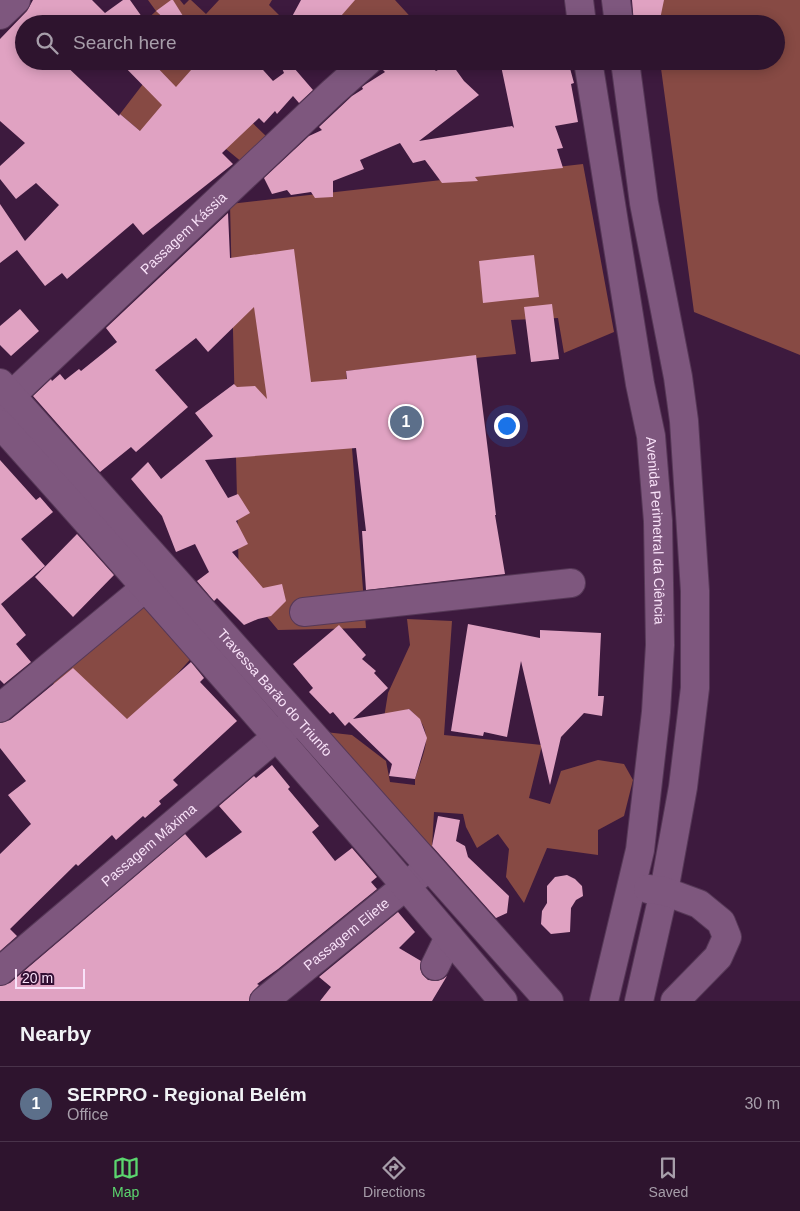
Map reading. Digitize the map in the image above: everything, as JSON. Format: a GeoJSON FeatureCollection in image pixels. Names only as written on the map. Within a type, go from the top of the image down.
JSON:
{"type":"FeatureCollection","features":[{"type":"Feature","properties":{"kind":"street"},"geometry":{"type":"LineString","coordinates":[[0,15],[16,0]]}},
{"type":"Feature","properties":{"kind":"street"},"geometry":{"type":"LineString","coordinates":[[579,0],[581,15]]}},
{"type":"Feature","properties":{"kind":"street"},"geometry":{"type":"LineString","coordinates":[[616,0],[618,15]]}},
{"type":"Feature","properties":{"kind":"street","name":"Passagem Kássia"},"geometry":{"type":"LineString","coordinates":[[4,395],[358,70]]}},
{"type":"Feature","properties":{"kind":"street","name":"Avenida Perimetral da Ciência"},"geometry":{"type":"LineString","coordinates":[[589,70],[640,384],[651,436],[658,521],[660,645],[656,712],[640,850],[604,1001]]}},
{"type":"Feature","properties":{"kind":"street"},"geometry":{"type":"LineString","coordinates":[[626,70],[644,203],[678,377],[684,421],[696,591],[695,688],[683,787],[664,891],[639,1001]]}},
{"type":"Feature","properties":{"kind":"street","name":"Travessa Barão do Triunfo"},"geometry":{"type":"LineString","coordinates":[[4,395],[298,719],[549,1001]]}},
{"type":"Feature","properties":{"kind":"street","name":"Travessa Barão do Triunfo"},"geometry":{"type":"LineString","coordinates":[[0,424],[146,587],[406,884],[503,1001]]}},
{"type":"Feature","properties":{"kind":"street"},"geometry":{"type":"LineString","coordinates":[[304,612],[571,583]]}},
{"type":"Feature","properties":{"kind":"street"},"geometry":{"type":"LineString","coordinates":[[0,708],[146,587]]}},
{"type":"Feature","properties":{"kind":"street","name":"Passagem Máxima"},"geometry":{"type":"LineString","coordinates":[[0,971],[298,719]]}},
{"type":"Feature","properties":{"kind":"street","name":"Passagem Eliete"},"geometry":{"type":"LineString","coordinates":[[264,1001],[429,867]]}},
{"type":"Feature","properties":{"kind":"street"},"geometry":{"type":"LineString","coordinates":[[631,886],[664,891],[698,904],[721,922],[727,937],[718,957],[676,1001]]}},
{"type":"Feature","properties":{"kind":"street"},"geometry":{"type":"LineString","coordinates":[[435,966],[449,937]]}},
{"type":"Feature","properties":{"kind":"shaded area"},"geometry":{"type":"Polygon","coordinates":[[[148,0],[180,0],[184,5],[191,0],[206,14],[219,0],[272,0],[269,5],[279,15],[152,15],[156,11],[148,0]]]}},
{"type":"Feature","properties":{"kind":"shaded area"},"geometry":{"type":"Polygon","coordinates":[[[344,0],[395,0],[409,15],[333,15],[344,0]]]}},
{"type":"Feature","properties":{"kind":"shaded area"},"geometry":{"type":"Polygon","coordinates":[[[650,0],[800,0],[800,355],[694,312],[661,70],[785,70],[785,15],[652,15],[650,0]]]}},
{"type":"Feature","properties":{"kind":"shaded area"},"geometry":{"type":"Polygon","coordinates":[[[154,70],[208,70],[234,105],[267,137],[243,163],[226,149],[147,137],[120,114],[154,70]]]}},
{"type":"Feature","properties":{"kind":"shaded area"},"geometry":{"type":"Polygon","coordinates":[[[583,164],[614,332],[564,353],[558,318],[511,320],[516,354],[346,371],[366,628],[278,630],[239,583],[230,204],[583,164]]]}},
{"type":"Feature","properties":{"kind":"shaded area"},"geometry":{"type":"Polygon","coordinates":[[[146,598],[196,653],[114,744],[47,677],[146,598]]]}},
{"type":"Feature","properties":{"kind":"shaded area"},"geometry":{"type":"Polygon","coordinates":[[[407,619],[452,621],[444,735],[542,745],[529,798],[550,804],[561,771],[598,760],[624,764],[633,780],[624,816],[598,830],[598,855],[547,848],[524,903],[506,877],[509,849],[498,834],[477,848],[466,827],[463,814],[434,812],[432,847],[325,732],[352,735],[386,761],[390,782],[415,785],[426,742],[423,726],[418,717],[409,709],[384,718],[388,693],[410,645],[407,619]]]}},
{"type":"Feature","properties":{"kind":"building"},"geometry":{"type":"Polygon","coordinates":[[[33,0],[92,0],[105,13],[123,0],[130,0],[141,15],[23,15],[33,0]]]}},
{"type":"Feature","properties":{"kind":"building"},"geometry":{"type":"Polygon","coordinates":[[[173,0],[182,15],[160,15],[156,11],[173,0]]]}},
{"type":"Feature","properties":{"kind":"building"},"geometry":{"type":"Polygon","coordinates":[[[301,0],[355,0],[342,15],[293,15],[301,0]]]}},
{"type":"Feature","properties":{"kind":"building"},"geometry":{"type":"Polygon","coordinates":[[[632,0],[664,0],[661,15],[633,15],[632,0]]]}},
{"type":"Feature","properties":{"kind":"building"},"geometry":{"type":"Polygon","coordinates":[[[15,23],[15,70],[70,70],[119,116],[120,114],[140,131],[162,105],[128,70],[160,70],[176,87],[191,70],[263,70],[273,81],[284,73],[283,70],[296,70],[313,90],[299,103],[293,96],[277,114],[275,111],[264,123],[259,118],[222,153],[233,164],[143,235],[133,223],[67,279],[62,273],[45,286],[17,250],[0,263],[0,204],[25,241],[59,205],[36,183],[16,199],[0,179],[0,166],[25,143],[0,121],[0,39],[15,23]]]}},
{"type":"Feature","properties":{"kind":"building"},"geometry":{"type":"Polygon","coordinates":[[[383,70],[456,70],[464,81],[479,95],[419,141],[512,126],[514,128],[502,70],[570,70],[574,83],[571,84],[578,122],[555,126],[563,148],[557,149],[563,168],[475,177],[478,181],[442,183],[425,160],[413,163],[400,143],[360,160],[364,169],[333,181],[333,197],[315,198],[311,192],[291,195],[287,190],[272,194],[264,178],[309,136],[322,130],[319,127],[352,96],[363,89],[362,87],[385,72],[383,70]]]}},
{"type":"Feature","properties":{"kind":"building"},"geometry":{"type":"Polygon","coordinates":[[[228,213],[230,258],[294,249],[311,382],[347,379],[346,371],[476,355],[495,515],[505,574],[366,590],[362,531],[366,531],[356,448],[205,460],[228,498],[238,494],[250,513],[236,521],[248,544],[232,552],[263,588],[282,584],[286,601],[271,616],[244,625],[217,598],[214,601],[197,581],[209,572],[195,544],[176,552],[162,516],[131,479],[148,462],[161,479],[213,436],[195,413],[234,384],[237,387],[255,386],[267,399],[254,307],[208,352],[196,338],[155,370],[188,407],[136,452],[131,447],[100,472],[33,396],[51,379],[52,381],[60,374],[65,380],[79,369],[81,371],[117,342],[106,328],[228,213]]]}},
{"type":"Feature","properties":{"kind":"building"},"geometry":{"type":"Polygon","coordinates":[[[534,255],[539,297],[483,303],[479,261],[534,255]]]}},
{"type":"Feature","properties":{"kind":"building"},"geometry":{"type":"Polygon","coordinates":[[[552,304],[559,359],[531,362],[524,307],[552,304]]]}},
{"type":"Feature","properties":{"kind":"building"},"geometry":{"type":"Polygon","coordinates":[[[20,309],[39,331],[11,356],[0,345],[0,326],[20,309]]]}},
{"type":"Feature","properties":{"kind":"building"},"geometry":{"type":"Polygon","coordinates":[[[0,460],[36,500],[40,497],[53,512],[21,539],[45,566],[1,604],[26,635],[16,644],[31,662],[4,684],[0,680],[0,460]]]}},
{"type":"Feature","properties":{"kind":"building"},"geometry":{"type":"Polygon","coordinates":[[[77,534],[114,575],[73,617],[35,577],[77,534]]]}},
{"type":"Feature","properties":{"kind":"building"},"geometry":{"type":"Polygon","coordinates":[[[468,624],[540,638],[540,630],[601,633],[598,696],[604,696],[602,716],[584,713],[561,737],[550,785],[521,661],[507,737],[484,732],[483,736],[451,731],[468,624]]]}},
{"type":"Feature","properties":{"kind":"building"},"geometry":{"type":"Polygon","coordinates":[[[339,625],[366,655],[362,659],[376,671],[374,673],[388,688],[353,719],[409,709],[420,719],[427,738],[415,779],[389,776],[392,764],[349,722],[345,726],[333,712],[330,714],[309,692],[313,688],[293,664],[339,625]]]}},
{"type":"Feature","properties":{"kind":"building"},"geometry":{"type":"Polygon","coordinates":[[[191,662],[204,678],[200,682],[237,721],[173,780],[178,785],[159,801],[161,804],[145,818],[143,816],[116,840],[112,835],[78,866],[76,864],[10,929],[17,936],[0,951],[0,854],[31,824],[8,795],[26,781],[0,748],[0,723],[10,720],[73,668],[127,719],[191,662]]]}},
{"type":"Feature","properties":{"kind":"building"},"geometry":{"type":"Polygon","coordinates":[[[272,765],[290,787],[288,789],[319,826],[312,832],[335,861],[352,848],[377,877],[371,882],[377,889],[257,984],[259,985],[250,995],[249,1001],[0,1001],[0,986],[10,983],[185,834],[206,858],[242,832],[219,806],[254,776],[256,778],[272,765]]]}},
{"type":"Feature","properties":{"kind":"building"},"geometry":{"type":"Polygon","coordinates":[[[438,816],[460,820],[456,841],[465,846],[468,857],[509,896],[507,913],[496,918],[432,846],[438,816]]]}},
{"type":"Feature","properties":{"kind":"building"},"geometry":{"type":"Polygon","coordinates":[[[567,875],[575,879],[582,886],[583,896],[576,900],[571,908],[570,932],[551,934],[541,924],[542,911],[547,903],[547,886],[555,877],[567,875]]]}},
{"type":"Feature","properties":{"kind":"building"},"geometry":{"type":"Polygon","coordinates":[[[398,912],[415,932],[399,948],[421,961],[420,968],[422,974],[428,980],[437,981],[447,976],[432,1001],[320,1001],[331,987],[319,977],[398,912]]]}},
{"type":"Feature","properties":{"kind":"place","name":"SERPRO - Regional Belém"},"geometry":{"type":"Point","coordinates":[406,422]}}]}
